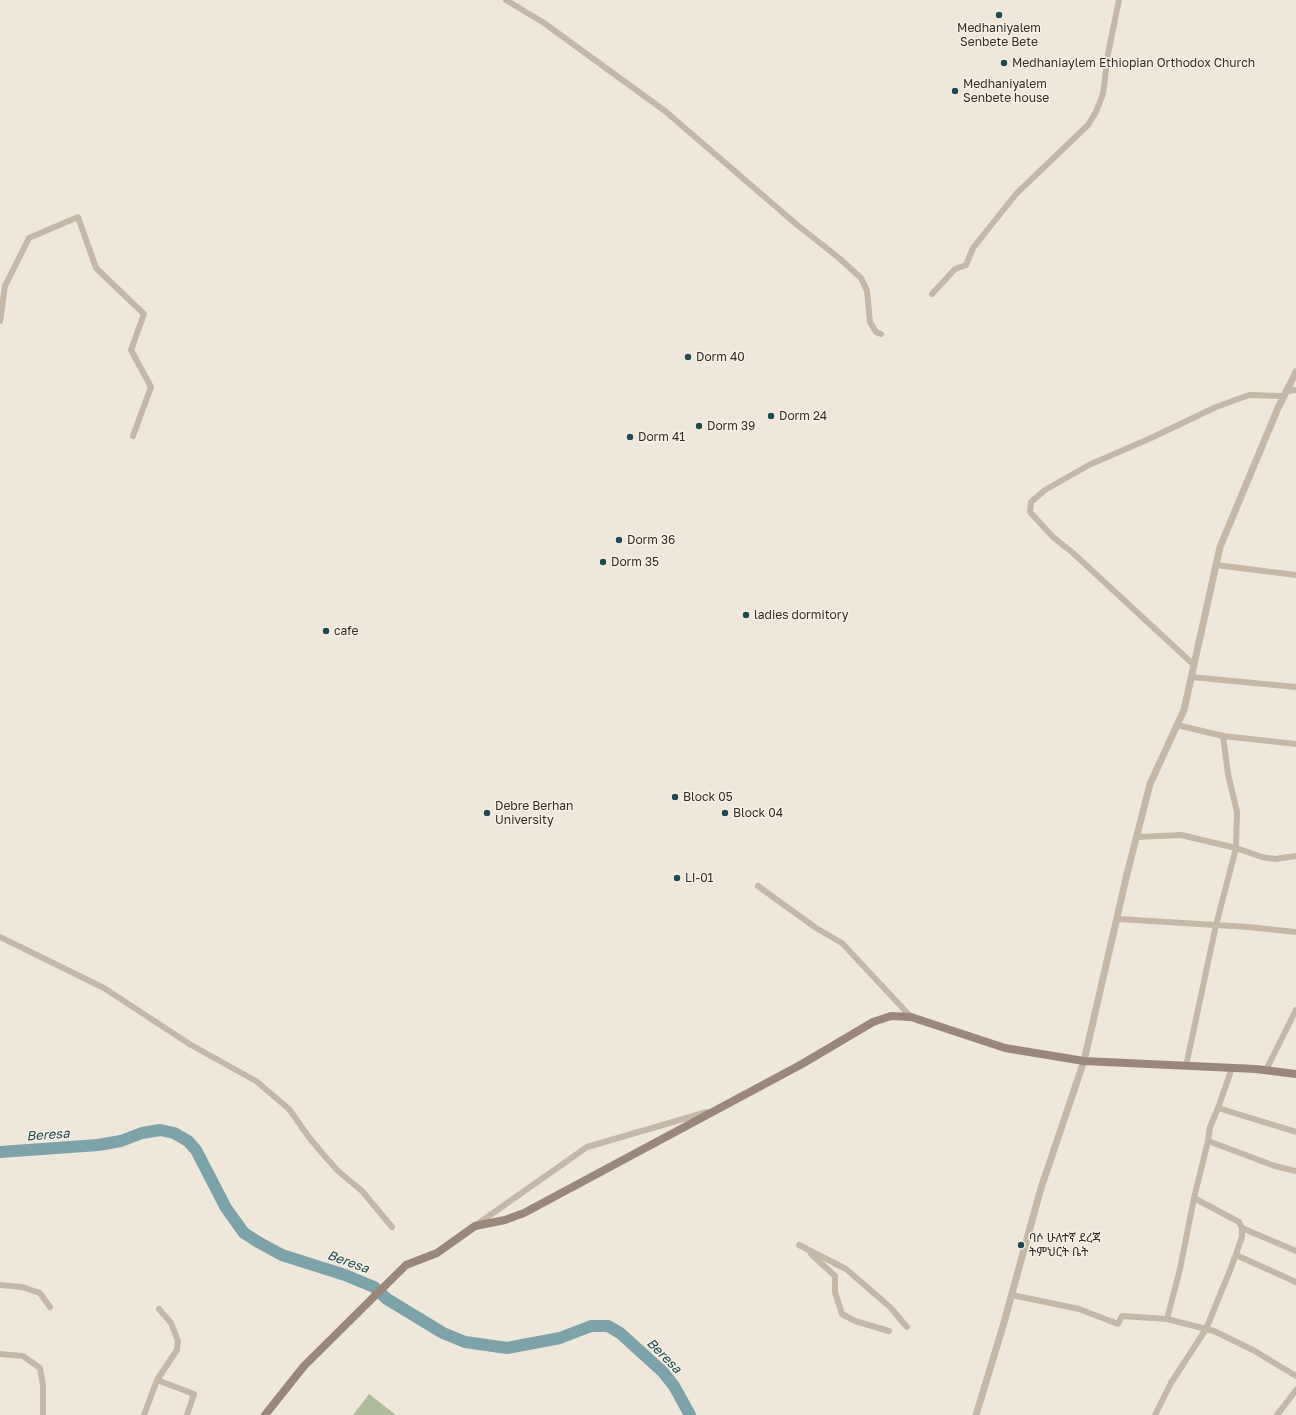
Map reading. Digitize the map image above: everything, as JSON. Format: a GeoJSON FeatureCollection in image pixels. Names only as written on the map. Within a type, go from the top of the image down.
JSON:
{"type":"FeatureCollection","features":[{"type":"Feature","properties":{"kind":"main road"},"geometry":{"type":"LineString","coordinates":[[265,1415],[304,1366],[406,1265],[437,1253],[475,1226],[524,1213],[802,1064],[873,1022],[891,1016],[911,1016],[1005,1048],[1084,1061],[1266,1070],[1296,1074]]}},
{"type":"Feature","properties":{"kind":"street"},"geometry":{"type":"LineString","coordinates":[[506,0],[544,23],[665,111],[796,224],[839,258],[861,278],[867,291],[870,322],[876,332],[880,334]]}},
{"type":"Feature","properties":{"kind":"street"},"geometry":{"type":"LineString","coordinates":[[932,294],[955,269],[966,266],[973,248],[1016,194],[1088,125],[1096,112],[1103,94],[1108,54],[1119,0]]}},
{"type":"Feature","properties":{"kind":"street"},"geometry":{"type":"LineString","coordinates":[[0,321],[5,286],[29,238],[78,217],[96,268],[144,314],[131,350],[151,387],[133,436]]}},
{"type":"Feature","properties":{"kind":"street"},"geometry":{"type":"LineString","coordinates":[[976,1415],[1012,1295],[1041,1188],[1084,1061],[1150,784],[1184,710],[1220,547],[1285,393],[1296,372]]}},
{"type":"Feature","properties":{"kind":"street"},"geometry":{"type":"LineString","coordinates":[[1194,665],[1073,553],[1053,537],[1030,512],[1031,502],[1045,490],[1089,465],[1216,407],[1249,395],[1285,393],[1296,390]]}},
{"type":"Feature","properties":{"kind":"street"},"geometry":{"type":"LineString","coordinates":[[1216,564],[1296,576]]}},
{"type":"Feature","properties":{"kind":"street"},"geometry":{"type":"LineString","coordinates":[[1191,677],[1296,687]]}},
{"type":"Feature","properties":{"kind":"street"},"geometry":{"type":"LineString","coordinates":[[1177,725],[1222,736],[1296,744]]}},
{"type":"Feature","properties":{"kind":"street"},"geometry":{"type":"LineString","coordinates":[[1186,1066],[1216,925],[1236,848],[1237,812],[1228,774],[1222,736]]}},
{"type":"Feature","properties":{"kind":"street"},"geometry":{"type":"LineString","coordinates":[[1137,837],[1181,835],[1236,848],[1262,857],[1275,859],[1296,856]]}},
{"type":"Feature","properties":{"kind":"street"},"geometry":{"type":"LineString","coordinates":[[758,886],[816,928],[842,942],[911,1016]]}},
{"type":"Feature","properties":{"kind":"street"},"geometry":{"type":"LineString","coordinates":[[1118,919],[1296,932]]}},
{"type":"Feature","properties":{"kind":"street"},"geometry":{"type":"LineString","coordinates":[[0,936],[104,988],[179,1038],[256,1081],[289,1109],[322,1153],[338,1171],[362,1191],[392,1227]]}},
{"type":"Feature","properties":{"kind":"street"},"geometry":{"type":"LineString","coordinates":[[1266,1070],[1296,1010]]}},
{"type":"Feature","properties":{"kind":"street"},"geometry":{"type":"LineString","coordinates":[[1168,1319],[1210,1127],[1232,1068]]}},
{"type":"Feature","properties":{"kind":"street"},"geometry":{"type":"LineString","coordinates":[[1218,1108],[1296,1132]]}},
{"type":"Feature","properties":{"kind":"street"},"geometry":{"type":"LineString","coordinates":[[475,1226],[587,1147],[716,1110]]}},
{"type":"Feature","properties":{"kind":"street"},"geometry":{"type":"LineString","coordinates":[[1208,1141],[1275,1166],[1296,1171]]}},
{"type":"Feature","properties":{"kind":"street"},"geometry":{"type":"LineString","coordinates":[[1155,1415],[1171,1383],[1206,1329],[1236,1255],[1242,1228],[1239,1222],[1194,1198]]}},
{"type":"Feature","properties":{"kind":"street"},"geometry":{"type":"LineString","coordinates":[[1242,1228],[1296,1251]]}},
{"type":"Feature","properties":{"kind":"street"},"geometry":{"type":"LineString","coordinates":[[889,1331],[855,1321],[842,1314],[836,1292],[835,1276],[822,1263],[799,1245],[846,1269],[890,1307],[907,1327]]}},
{"type":"Feature","properties":{"kind":"street"},"geometry":{"type":"LineString","coordinates":[[1236,1255],[1296,1282]]}},
{"type":"Feature","properties":{"kind":"street"},"geometry":{"type":"LineString","coordinates":[[0,1285],[22,1287],[40,1293],[50,1307]]}},
{"type":"Feature","properties":{"kind":"street"},"geometry":{"type":"LineString","coordinates":[[1012,1295],[1079,1309],[1118,1324],[1122,1316],[1168,1319],[1206,1329],[1253,1350],[1296,1376]]}},
{"type":"Feature","properties":{"kind":"street"},"geometry":{"type":"LineString","coordinates":[[144,1415],[157,1380],[177,1350],[178,1341],[171,1323],[160,1308]]}},
{"type":"Feature","properties":{"kind":"street"},"geometry":{"type":"LineString","coordinates":[[0,1354],[23,1356],[40,1368],[43,1386],[43,1415]]}},
{"type":"Feature","properties":{"kind":"street"},"geometry":{"type":"LineString","coordinates":[[157,1380],[194,1394],[187,1415]]}},
{"type":"Feature","properties":{"kind":"street"},"geometry":{"type":"LineString","coordinates":[[1278,1415],[1296,1390]]}},
{"type":"Feature","properties":{"kind":"green space"},"geometry":{"type":"Polygon","coordinates":[[[369,1394],[396,1415],[353,1415],[369,1394]]]}},
{"type":"Feature","properties":{"kind":"waterway","name":"Beresa"},"geometry":{"type":"LineString","coordinates":[[0,1152],[98,1145],[121,1141],[142,1133],[160,1130],[174,1133],[188,1141],[196,1150],[226,1208],[244,1233],[258,1242],[282,1255],[345,1275],[374,1287],[387,1299],[443,1333],[465,1342],[507,1348],[560,1338],[591,1326],[608,1326],[620,1333],[663,1372],[674,1386],[690,1415]]}},
{"type":"Feature","properties":{"kind":"place","name":"Medhaniyalem Senbete Bete"},"geometry":{"type":"Point","coordinates":[999,15]}},
{"type":"Feature","properties":{"kind":"place","name":"Medhaniaylem Ethiopian Orthodox Church"},"geometry":{"type":"Point","coordinates":[1004,63]}},
{"type":"Feature","properties":{"kind":"place","name":"Medhaniyalem Senbete house"},"geometry":{"type":"Point","coordinates":[955,91]}},
{"type":"Feature","properties":{"kind":"place","name":"Dorm 40"},"geometry":{"type":"Point","coordinates":[688,357]}},
{"type":"Feature","properties":{"kind":"place","name":"Dorm 24"},"geometry":{"type":"Point","coordinates":[771,416]}},
{"type":"Feature","properties":{"kind":"place","name":"Dorm 39"},"geometry":{"type":"Point","coordinates":[699,426]}},
{"type":"Feature","properties":{"kind":"place","name":"Dorm 41"},"geometry":{"type":"Point","coordinates":[630,437]}},
{"type":"Feature","properties":{"kind":"place","name":"Dorm 36"},"geometry":{"type":"Point","coordinates":[619,540]}},
{"type":"Feature","properties":{"kind":"place","name":"Dorm 35"},"geometry":{"type":"Point","coordinates":[603,562]}},
{"type":"Feature","properties":{"kind":"place","name":"ladies dormitory"},"geometry":{"type":"Point","coordinates":[746,615]}},
{"type":"Feature","properties":{"kind":"place","name":"cafe"},"geometry":{"type":"Point","coordinates":[326,631]}},
{"type":"Feature","properties":{"kind":"place","name":"Block 05"},"geometry":{"type":"Point","coordinates":[675,797]}},
{"type":"Feature","properties":{"kind":"place","name":"Debre Berhan University"},"geometry":{"type":"Point","coordinates":[487,813]}},
{"type":"Feature","properties":{"kind":"place","name":"Block 04"},"geometry":{"type":"Point","coordinates":[725,813]}},
{"type":"Feature","properties":{"kind":"place","name":"LI-01"},"geometry":{"type":"Point","coordinates":[677,878]}},
{"type":"Feature","properties":{"kind":"place","name":"ባሶ ሁለተኛ ደረጃ ትምህርት ቤት"},"geometry":{"type":"Point","coordinates":[1021,1245]}}]}
